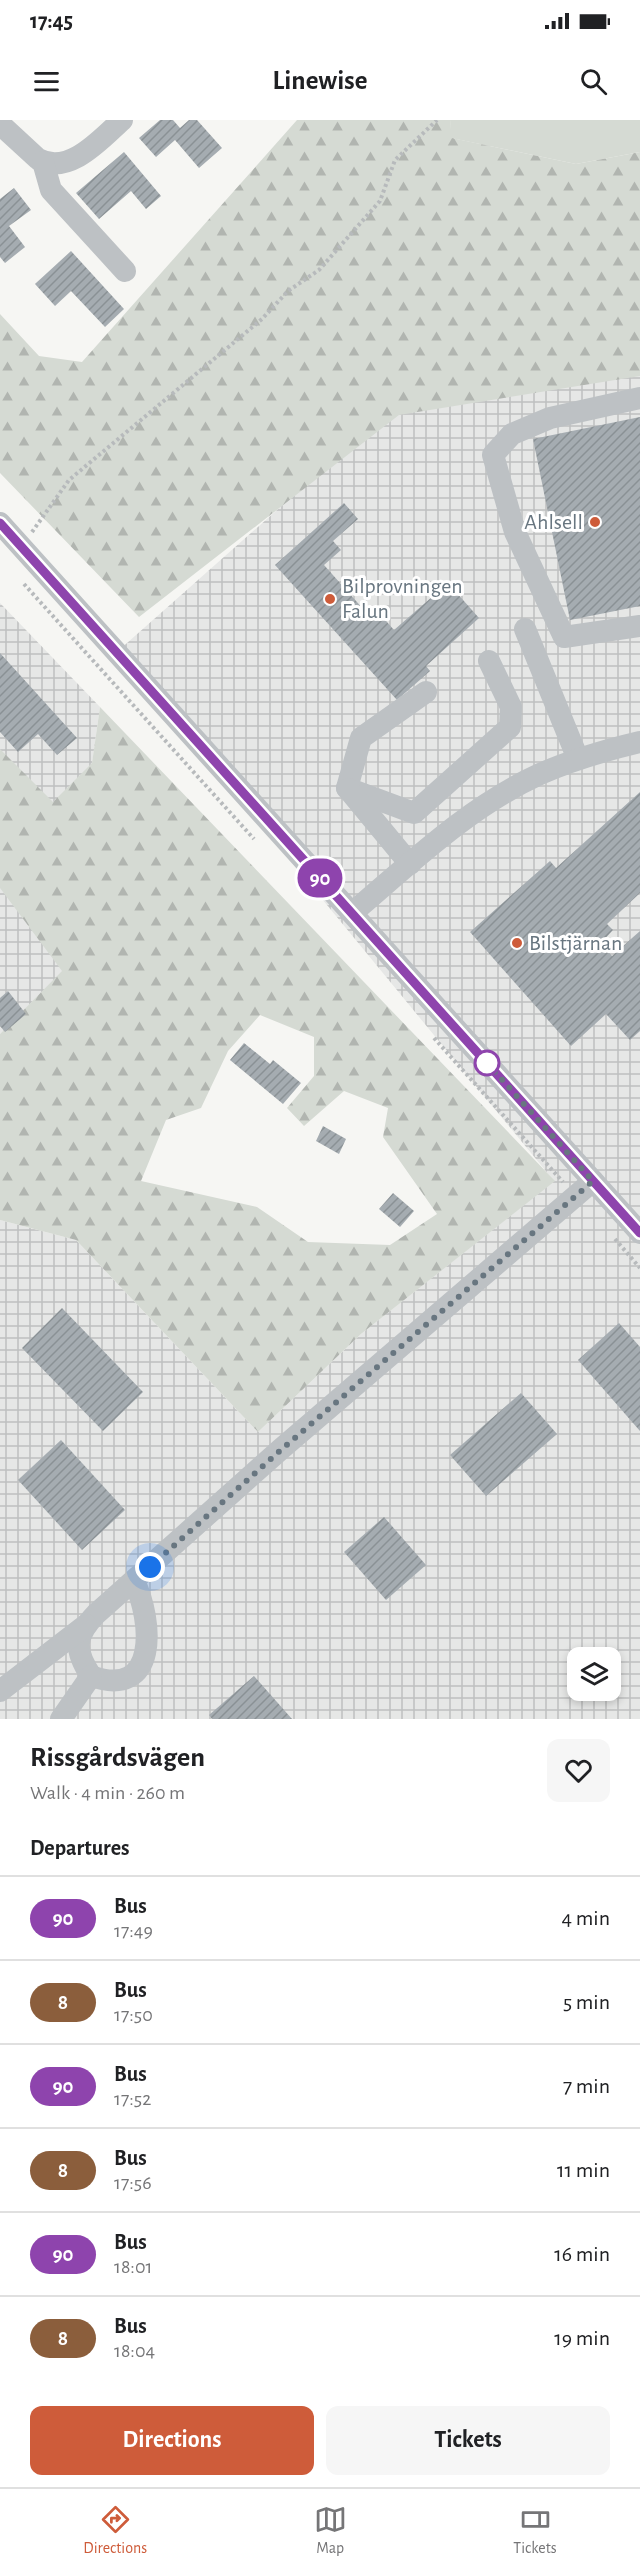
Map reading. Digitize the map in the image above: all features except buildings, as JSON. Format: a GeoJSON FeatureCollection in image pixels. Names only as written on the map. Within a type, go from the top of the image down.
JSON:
{"type":"FeatureCollection","features":[{"type":"Feature","properties":{"kind":"street"},"geometry":{"type":"LineString","coordinates":[[0,124],[27,150],[44,162],[59,164],[78,157],[122,120]]}},
{"type":"Feature","properties":{"kind":"street"},"geometry":{"type":"LineString","coordinates":[[44,162],[51,190],[125,271]]}},
{"type":"Feature","properties":{"kind":"street"},"geometry":{"type":"LineString","coordinates":[[640,398],[550,418],[512,434],[494,455],[515,532],[564,637],[640,626]]}},
{"type":"Feature","properties":{"kind":"street"},"geometry":{"type":"LineString","coordinates":[[0,523],[640,1233]]}},
{"type":"Feature","properties":{"kind":"street"},"geometry":{"type":"LineString","coordinates":[[525,629],[579,759]]}},
{"type":"Feature","properties":{"kind":"street"},"geometry":{"type":"LineString","coordinates":[[347,788],[414,813],[449,782],[510,727],[511,707],[489,661]]}},
{"type":"Feature","properties":{"kind":"street"},"geometry":{"type":"LineString","coordinates":[[347,788],[361,738],[426,692]]}},
{"type":"Feature","properties":{"kind":"street"},"geometry":{"type":"LineString","coordinates":[[352,913],[445,834],[499,796],[538,775],[579,759],[640,742]]}},
{"type":"Feature","properties":{"kind":"street"},"geometry":{"type":"LineString","coordinates":[[347,788],[410,864]]}},
{"type":"Feature","properties":{"kind":"street"},"geometry":{"type":"LineString","coordinates":[[0,1691],[86,1625],[290,1442],[593,1181]]}},
{"type":"Feature","properties":{"kind":"street"},"geometry":{"type":"LineString","coordinates":[[86,1625],[78,1642],[79,1654],[91,1676],[104,1680],[126,1677],[136,1671],[147,1649],[148,1634],[142,1597],[134,1581]]}},
{"type":"Feature","properties":{"kind":"street"},"geometry":{"type":"LineString","coordinates":[[61,1719],[91,1676]]}},
{"type":"Feature","properties":{"kind":"path"},"geometry":{"type":"LineString","coordinates":[[21,547],[69,480],[262,319],[288,291],[319,270],[380,201],[395,160],[437,120]]}},
{"type":"Feature","properties":{"kind":"path"},"geometry":{"type":"LineString","coordinates":[[24,583],[256,841]]}},
{"type":"Feature","properties":{"kind":"path"},"geometry":{"type":"LineString","coordinates":[[426,1030],[576,1196]]}},
{"type":"Feature","properties":{"kind":"path"},"geometry":{"type":"LineString","coordinates":[[608,1232],[640,1268]]}},
{"type":"Feature","properties":{"kind":"shaded area"},"geometry":{"type":"Polygon","coordinates":[[[640,365],[640,1719],[0,1719],[0,1220],[76,1240],[258,1432],[361,1334],[554,1181],[118,651],[401,400],[640,365]]]}},
{"type":"Feature","properties":{"kind":"shaded area"},"geometry":{"type":"Polygon","coordinates":[[[0,603],[100,707],[63,971],[0,1034],[0,603]]]}},
{"type":"Feature","properties":{"kind":"green space"},"geometry":{"type":"Polygon","coordinates":[[[297,120],[450,120],[452,138],[576,164],[640,152],[640,376],[399,415],[139,617],[0,473],[0,314],[39,356],[82,362],[297,120]]]}},
{"type":"Feature","properties":{"kind":"green space"},"geometry":{"type":"Polygon","coordinates":[[[450,120],[640,120],[640,152],[576,164],[451,138],[450,120]]]}},
{"type":"Feature","properties":{"kind":"green space"},"geometry":{"type":"Polygon","coordinates":[[[100,707],[555,1181],[361,1334],[258,1432],[76,1240],[0,1220],[0,1034],[62,971],[0,888],[0,749],[53,802],[92,763],[100,707]],[[260,1015],[228,1051],[201,1108],[166,1120],[141,1181],[257,1207],[308,1242],[390,1245],[437,1214],[383,1137],[388,1108],[344,1091],[304,1126],[287,1108],[314,1076],[314,1037],[260,1015]]]}},
{"type":"Feature","properties":{"kind":"bus line","name":"90"},"geometry":{"type":"LineString","coordinates":[[0,523],[640,1233]]}},
{"type":"Feature","properties":{"kind":"place","name":"Ahlsell"},"geometry":{"type":"Point","coordinates":[595,522]}},
{"type":"Feature","properties":{"kind":"place","name":"Bilprovningen Falun"},"geometry":{"type":"Point","coordinates":[330,599]}},
{"type":"Feature","properties":{"kind":"place","name":"Bilstjärnan"},"geometry":{"type":"Point","coordinates":[517,943]}},
{"type":"Feature","properties":{"kind":"route"},"geometry":{"type":"LineString","coordinates":[[150,1567],[282,1449],[593,1181],[487,1063]]}}]}
